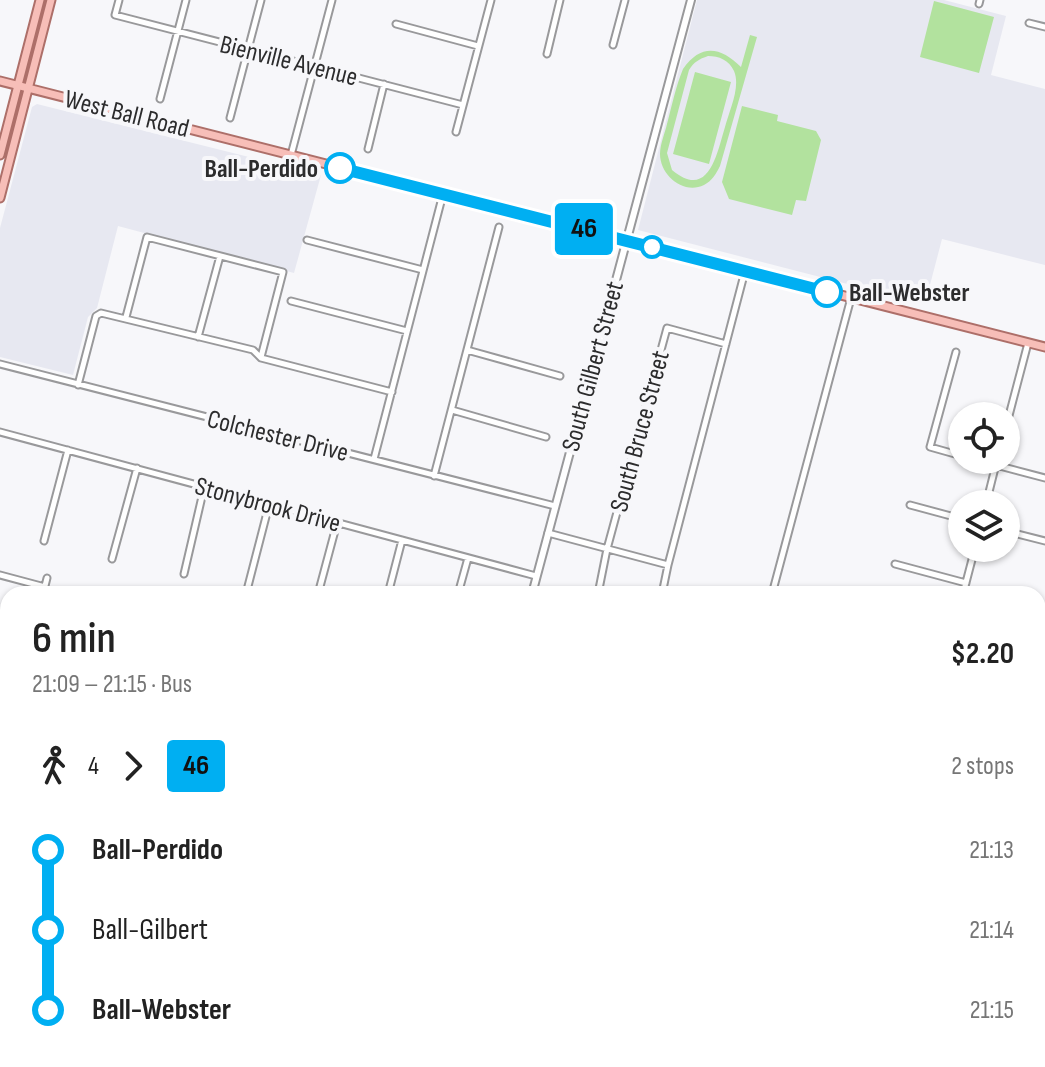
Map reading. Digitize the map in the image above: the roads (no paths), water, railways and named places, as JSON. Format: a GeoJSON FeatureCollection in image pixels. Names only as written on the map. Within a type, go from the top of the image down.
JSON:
{"type":"FeatureCollection","features":[{"type":"Feature","properties":{"kind":"main road"},"geometry":{"type":"LineString","coordinates":[[0,155],[40,0]]}},
{"type":"Feature","properties":{"kind":"main road"},"geometry":{"type":"LineString","coordinates":[[0,198],[51,0]]}},
{"type":"Feature","properties":{"kind":"main road","name":"West Ball Road"},"geometry":{"type":"LineString","coordinates":[[0,81],[1045,347]]}},
{"type":"Feature","properties":{"kind":"street","name":"Bienville Avenue"},"geometry":{"type":"LineString","coordinates":[[119,0],[115,15],[463,105]]}},
{"type":"Feature","properties":{"kind":"street"},"geometry":{"type":"LineString","coordinates":[[160,99],[186,0]]}},
{"type":"Feature","properties":{"kind":"street"},"geometry":{"type":"LineString","coordinates":[[230,118],[261,0]]}},
{"type":"Feature","properties":{"kind":"street"},"geometry":{"type":"LineString","coordinates":[[291,155],[332,0]]}},
{"type":"Feature","properties":{"kind":"street"},"geometry":{"type":"LineString","coordinates":[[456,132],[491,0]]}},
{"type":"Feature","properties":{"kind":"street"},"geometry":{"type":"LineString","coordinates":[[547,54],[560,0]]}},
{"type":"Feature","properties":{"kind":"street"},"geometry":{"type":"LineString","coordinates":[[613,45],[625,0]]}},
{"type":"Feature","properties":{"kind":"street","name":"South Gilbert Street"},"geometry":{"type":"LineString","coordinates":[[534,586],[691,0]]}},
{"type":"Feature","properties":{"kind":"street"},"geometry":{"type":"LineString","coordinates":[[1029,23],[1045,27]]}},
{"type":"Feature","properties":{"kind":"street"},"geometry":{"type":"LineString","coordinates":[[396,24],[478,46]]}},
{"type":"Feature","properties":{"kind":"street"},"geometry":{"type":"LineString","coordinates":[[368,149],[384,84]]}},
{"type":"Feature","properties":{"kind":"street"},"geometry":{"type":"LineString","coordinates":[[374,459],[443,194]]}},
{"type":"Feature","properties":{"kind":"street"},"geometry":{"type":"LineString","coordinates":[[434,476],[499,227]]}},
{"type":"Feature","properties":{"kind":"street"},"geometry":{"type":"LineString","coordinates":[[126,317],[147,237],[283,272],[261,358]]}},
{"type":"Feature","properties":{"kind":"street"},"geometry":{"type":"LineString","coordinates":[[307,240],[423,270]]}},
{"type":"Feature","properties":{"kind":"street"},"geometry":{"type":"LineString","coordinates":[[198,337],[220,256]]}},
{"type":"Feature","properties":{"kind":"street"},"geometry":{"type":"LineString","coordinates":[[664,586],[745,271]]}},
{"type":"Feature","properties":{"kind":"street"},"geometry":{"type":"LineString","coordinates":[[774,586],[851,298]]}},
{"type":"Feature","properties":{"kind":"street"},"geometry":{"type":"LineString","coordinates":[[291,301],[407,331]]}},
{"type":"Feature","properties":{"kind":"street"},"geometry":{"type":"LineString","coordinates":[[78,385],[96,316],[101,313],[253,350],[261,358],[392,392]]}},
{"type":"Feature","properties":{"kind":"street","name":"South Bruce Street"},"geometry":{"type":"LineString","coordinates":[[600,586],[667,328],[726,344]]}},
{"type":"Feature","properties":{"kind":"street"},"geometry":{"type":"LineString","coordinates":[[1013,402],[1028,343]]}},
{"type":"Feature","properties":{"kind":"street"},"geometry":{"type":"LineString","coordinates":[[467,350],[560,376]]}},
{"type":"Feature","properties":{"kind":"street"},"geometry":{"type":"LineString","coordinates":[[948,452],[930,447],[956,352]]}},
{"type":"Feature","properties":{"kind":"street","name":"Colchester Drive"},"geometry":{"type":"LineString","coordinates":[[0,364],[555,506]]}},
{"type":"Feature","properties":{"kind":"street"},"geometry":{"type":"LineString","coordinates":[[452,410],[546,437]]}},
{"type":"Feature","properties":{"kind":"street","name":"Stonybrook Drive"},"geometry":{"type":"LineString","coordinates":[[0,432],[536,576]]}},
{"type":"Feature","properties":{"kind":"street"},"geometry":{"type":"LineString","coordinates":[[44,541],[68,450]]}},
{"type":"Feature","properties":{"kind":"street"},"geometry":{"type":"LineString","coordinates":[[112,559],[137,468]]}},
{"type":"Feature","properties":{"kind":"street"},"geometry":{"type":"LineString","coordinates":[[1020,470],[1045,478]]}},
{"type":"Feature","properties":{"kind":"street"},"geometry":{"type":"LineString","coordinates":[[184,574],[204,488]]}},
{"type":"Feature","properties":{"kind":"street"},"geometry":{"type":"LineString","coordinates":[[248,586],[269,505]]}},
{"type":"Feature","properties":{"kind":"street"},"geometry":{"type":"LineString","coordinates":[[910,505],[948,515]]}},
{"type":"Feature","properties":{"kind":"street"},"geometry":{"type":"LineString","coordinates":[[320,586],[337,523]]}},
{"type":"Feature","properties":{"kind":"street"},"geometry":{"type":"LineString","coordinates":[[548,533],[668,565]]}},
{"type":"Feature","properties":{"kind":"street"},"geometry":{"type":"LineString","coordinates":[[1020,535],[1045,541]]}},
{"type":"Feature","properties":{"kind":"street"},"geometry":{"type":"LineString","coordinates":[[390,586],[402,540]]}},
{"type":"Feature","properties":{"kind":"street"},"geometry":{"type":"LineString","coordinates":[[460,586],[468,558]]}},
{"type":"Feature","properties":{"kind":"street"},"geometry":{"type":"LineString","coordinates":[[965,586],[971,562]]}},
{"type":"Feature","properties":{"kind":"street"},"geometry":{"type":"LineString","coordinates":[[895,564],[966,583]]}},
{"type":"Feature","properties":{"kind":"street"},"geometry":{"type":"LineString","coordinates":[[0,575],[30,586]]}},
{"type":"Feature","properties":{"kind":"street"},"geometry":{"type":"LineString","coordinates":[[45,586],[47,578]]}},
{"type":"Feature","properties":{"kind":"place","name":"Ball-Perdido"},"geometry":{"type":"Point","coordinates":[340,168]}},
{"type":"Feature","properties":{"kind":"place","name":"Ball-Webster"},"geometry":{"type":"Point","coordinates":[827,292]}}]}
